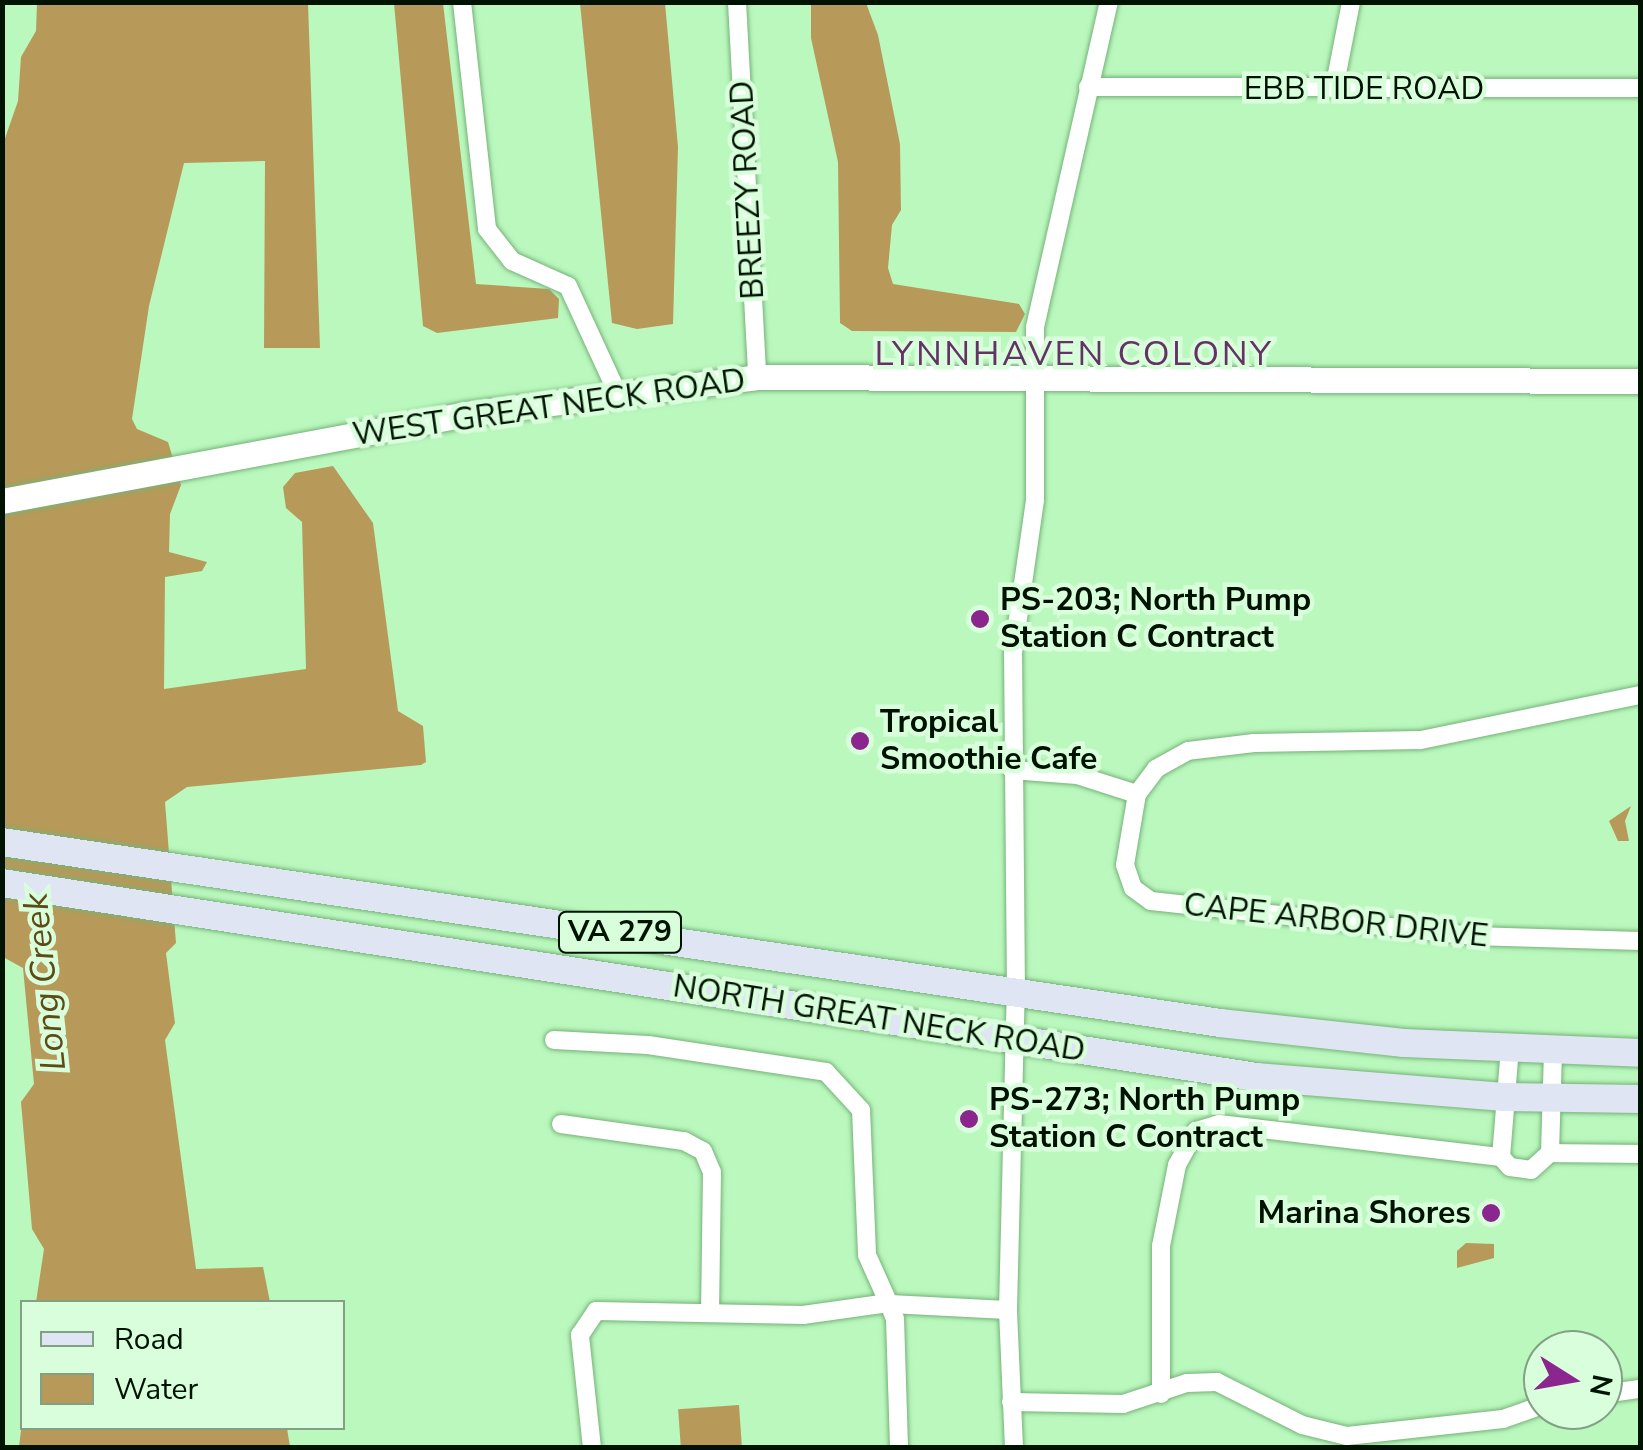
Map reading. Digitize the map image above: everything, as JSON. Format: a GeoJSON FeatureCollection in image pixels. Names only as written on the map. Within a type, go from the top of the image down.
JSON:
{"type":"FeatureCollection","features":[{"type":"Feature","properties":{"kind":"main road","name":"NORTH GREAT NECK ROAD"},"geometry":{"type":"LineString","coordinates":[[2,842],[1325,1036],[1640,1053]]}},
{"type":"Feature","properties":{"kind":"main road","name":"NORTH GREAT NECK ROAD"},"geometry":{"type":"LineString","coordinates":[[2,883],[226,914],[1256,1077],[1504,1097],[1640,1099]]}},
{"type":"Feature","properties":{"kind":"street"},"geometry":{"type":"LineString","coordinates":[[462,2],[492,242],[512,261],[568,286],[617,392]]}},
{"type":"Feature","properties":{"kind":"street","name":"BREEZY ROAD"},"geometry":{"type":"LineString","coordinates":[[736,2],[758,378]]}},
{"type":"Feature","properties":{"kind":"street"},"geometry":{"type":"LineString","coordinates":[[1014,1448],[1008,1310],[1016,992],[1012,653],[1035,500],[1035,326],[1109,2]]}},
{"type":"Feature","properties":{"kind":"street"},"geometry":{"type":"LineString","coordinates":[[1334,89],[1351,2]]}},
{"type":"Feature","properties":{"kind":"street","name":"EBB TIDE ROAD"},"geometry":{"type":"LineString","coordinates":[[1088,87],[1640,88]]}},
{"type":"Feature","properties":{"kind":"street","name":"WEST GREAT NECK ROAD"},"geometry":{"type":"LineString","coordinates":[[2,501],[198,463],[617,392],[758,378],[1640,381]]}},
{"type":"Feature","properties":{"kind":"street"},"geometry":{"type":"LineString","coordinates":[[2,484],[66,488]]}},
{"type":"Feature","properties":{"kind":"street"},"geometry":{"type":"LineString","coordinates":[[1012,770],[1077,775],[1137,794],[1156,769],[1188,752],[1254,743],[1420,740],[1640,695]]}},
{"type":"Feature","properties":{"kind":"street","name":"CAPE ARBOR DRIVE"},"geometry":{"type":"LineString","coordinates":[[1137,794],[1126,865],[1133,888],[1150,900],[1472,936],[1640,941]]}},
{"type":"Feature","properties":{"kind":"street"},"geometry":{"type":"LineString","coordinates":[[554,1040],[648,1045],[811,1067],[840,1081],[865,1124],[867,1255],[889,1304],[897,1344],[899,1448]]}},
{"type":"Feature","properties":{"kind":"street"},"geometry":{"type":"LineString","coordinates":[[1501,1157],[1510,1048]]}},
{"type":"Feature","properties":{"kind":"street"},"geometry":{"type":"LineString","coordinates":[[1550,1153],[1553,1050]]}},
{"type":"Feature","properties":{"kind":"street"},"geometry":{"type":"LineString","coordinates":[[561,1124],[684,1141],[703,1151],[712,1172],[710,1310]]}},
{"type":"Feature","properties":{"kind":"street"},"geometry":{"type":"LineString","coordinates":[[1161,1394],[1161,1246],[1176,1165],[1196,1131],[1220,1124],[1501,1157],[1510,1167],[1531,1170],[1550,1153],[1640,1154]]}},
{"type":"Feature","properties":{"kind":"street"},"geometry":{"type":"LineString","coordinates":[[592,1448],[580,1336],[588,1317],[602,1310],[802,1314],[889,1304],[1008,1310]]}},
{"type":"Feature","properties":{"kind":"street"},"geometry":{"type":"LineString","coordinates":[[1011,1402],[1123,1404],[1187,1383],[1217,1382],[1302,1425],[1347,1436],[1503,1418],[1523,1412]]}},
{"type":"Feature","properties":{"kind":"water","name":"Long Creek"},"geometry":{"type":"Polygon","coordinates":[[[37,3],[308,3],[320,348],[264,348],[265,161],[184,163],[149,306],[132,419],[137,429],[168,442],[181,485],[170,514],[169,552],[207,562],[202,571],[165,577],[164,689],[306,669],[302,522],[286,508],[283,487],[295,473],[333,466],[373,523],[398,711],[423,726],[426,762],[421,765],[187,787],[165,802],[176,943],[166,953],[175,1023],[165,1040],[196,1269],[263,1267],[270,1300],[36,1300],[44,1249],[32,1229],[21,1102],[34,1084],[23,968],[3,957],[2,147],[18,101],[21,57],[36,31],[37,3]]]}},
{"type":"Feature","properties":{"kind":"water"},"geometry":{"type":"Polygon","coordinates":[[[394,3],[443,3],[476,284],[549,289],[559,299],[558,318],[437,333],[423,326],[394,3]]]}},
{"type":"Feature","properties":{"kind":"water"},"geometry":{"type":"Polygon","coordinates":[[[580,3],[665,3],[678,147],[673,324],[637,329],[612,323],[580,3]]]}},
{"type":"Feature","properties":{"kind":"water"},"geometry":{"type":"Polygon","coordinates":[[[811,3],[866,3],[878,35],[900,144],[901,210],[892,225],[888,268],[893,284],[1019,304],[1025,314],[1016,332],[852,331],[840,323],[838,162],[811,38],[811,3]]]}},
{"type":"Feature","properties":{"kind":"water"},"geometry":{"type":"Polygon","coordinates":[[[1631,806],[1625,821],[1629,841],[1618,841],[1609,821],[1631,806]]]}},
{"type":"Feature","properties":{"kind":"water"},"geometry":{"type":"Polygon","coordinates":[[[1466,1243],[1494,1244],[1494,1258],[1457,1268],[1457,1251],[1466,1243]]]}},
{"type":"Feature","properties":{"kind":"water"},"geometry":{"type":"Polygon","coordinates":[[[739,1405],[742,1447],[681,1448],[678,1409],[739,1405]]]}},
{"type":"Feature","properties":{"kind":"water"},"geometry":{"type":"Polygon","coordinates":[[[21,1430],[287,1430],[290,1447],[19,1447],[21,1430]]]}},
{"type":"Feature","properties":{"kind":"place","name":"PS-203; North Pump Station C Contract"},"geometry":{"type":"Point","coordinates":[980,619]}},
{"type":"Feature","properties":{"kind":"place","name":"Tropical Smoothie Cafe"},"geometry":{"type":"Point","coordinates":[860,741]}},
{"type":"Feature","properties":{"kind":"place","name":"PS-273; North Pump Station C Contract"},"geometry":{"type":"Point","coordinates":[969,1119]}},
{"type":"Feature","properties":{"kind":"place","name":"Marina Shores"},"geometry":{"type":"Point","coordinates":[1491,1213]}},
{"type":"Feature","properties":{"kind":"district","name":"LYNNHAVEN COLONY"},"geometry":{"type":"Point","coordinates":[1074,354]}}]}
